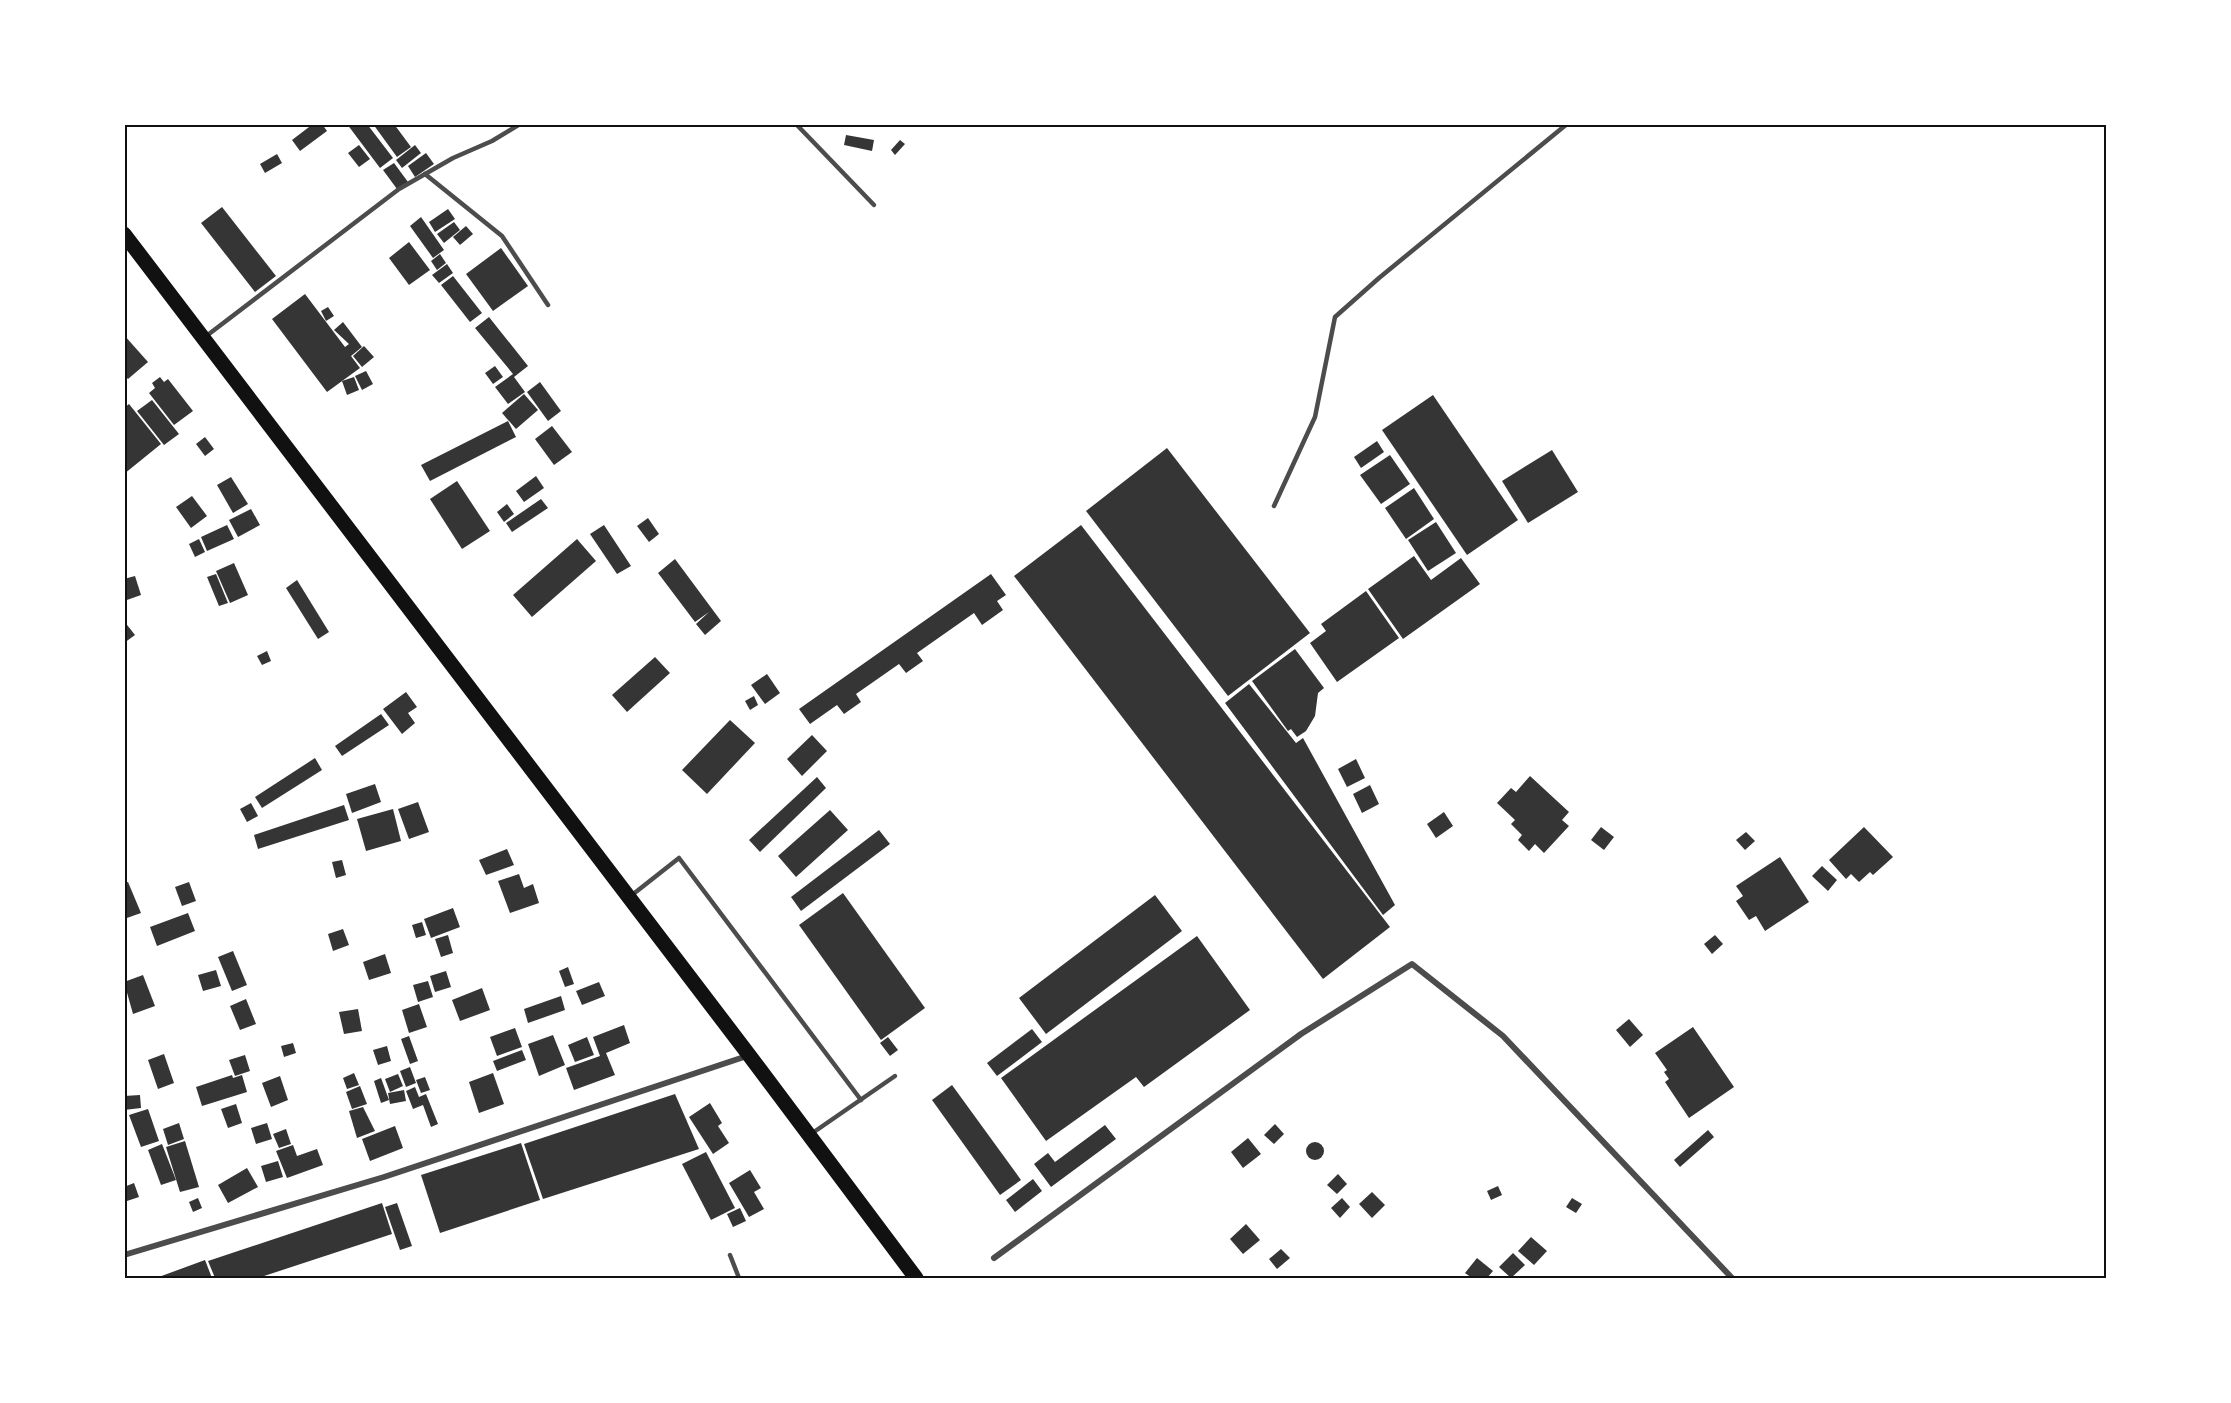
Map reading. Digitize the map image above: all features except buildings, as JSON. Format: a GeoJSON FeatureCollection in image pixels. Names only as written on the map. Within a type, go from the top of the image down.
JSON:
{"type":"FeatureCollection","features":[{"type":"Feature","properties":{"kind":"main road"},"geometry":{"type":"LineString","coordinates":[[124,234],[916,1278]]}},
{"type":"Feature","properties":{"kind":"street"},"geometry":{"type":"LineString","coordinates":[[994,1258],[1301,1034],[1412,964],[1503,1036],[1732,1278]]}},
{"type":"Feature","properties":{"kind":"street"},"geometry":{"type":"LineString","coordinates":[[124,1255],[384,1177],[749,1055]]}},
{"type":"Feature","properties":{"kind":"lane"},"geometry":{"type":"LineString","coordinates":[[202,339],[399,189],[520,124]]}},
{"type":"Feature","properties":{"kind":"lane"},"geometry":{"type":"LineString","coordinates":[[796,124],[874,205]]}},
{"type":"Feature","properties":{"kind":"lane"},"geometry":{"type":"LineString","coordinates":[[1274,506],[1315,417],[1335,317],[1379,278],[1567,124]]}},
{"type":"Feature","properties":{"kind":"lane"},"geometry":{"type":"LineString","coordinates":[[425,174],[502,236],[548,304]]}},
{"type":"Feature","properties":{"kind":"lane"},"geometry":{"type":"LineString","coordinates":[[629,898],[679,858],[861,1100]]}},
{"type":"Feature","properties":{"kind":"lane"},"geometry":{"type":"LineString","coordinates":[[809,1135],[895,1076]]}},
{"type":"Feature","properties":{"kind":"lane"},"geometry":{"type":"LineString","coordinates":[[730,1255],[739,1278]]}}]}
